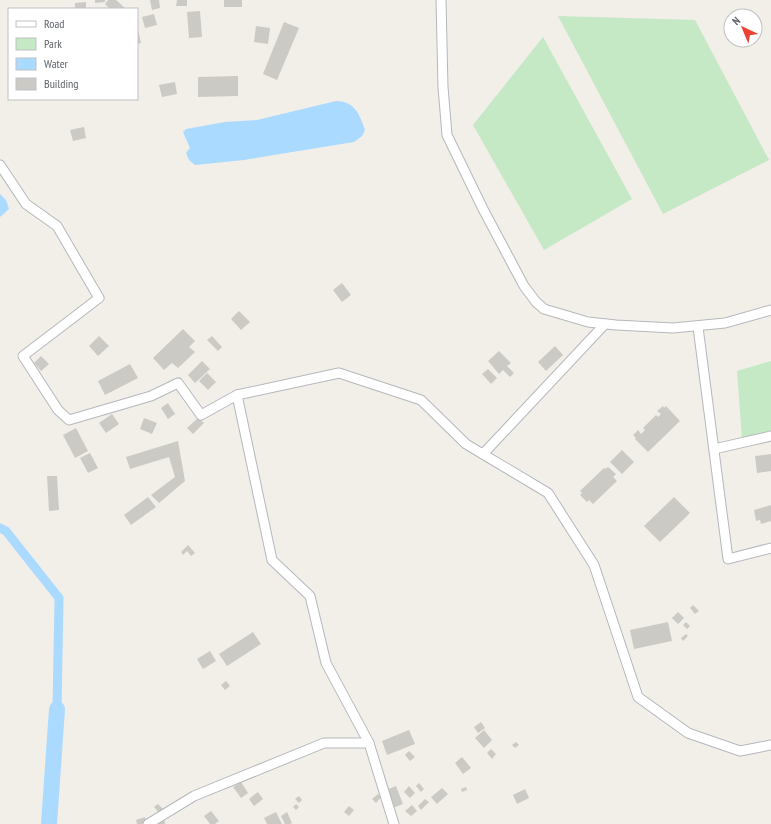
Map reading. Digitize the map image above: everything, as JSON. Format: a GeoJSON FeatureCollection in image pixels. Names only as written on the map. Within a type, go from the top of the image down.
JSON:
{"type":"FeatureCollection","features":[{"type":"Feature","properties":{"kind":"street"},"geometry":{"type":"LineString","coordinates":[[441,0],[443,87],[447,135],[483,210],[524,286],[536,302],[544,309],[567,317],[604,324],[673,328],[725,324],[771,310]]}},
{"type":"Feature","properties":{"kind":"street"},"geometry":{"type":"LineString","coordinates":[[0,165],[26,204],[57,226],[99,298],[23,356],[58,410],[69,420],[151,396],[178,383],[201,415],[237,395],[339,373],[421,400],[466,444],[548,492],[594,565],[638,697],[688,733],[740,751],[771,744]]}},
{"type":"Feature","properties":{"kind":"street"},"geometry":{"type":"LineString","coordinates":[[483,454],[604,324]]}},
{"type":"Feature","properties":{"kind":"street"},"geometry":{"type":"LineString","coordinates":[[698,327],[728,559],[771,548]]}},
{"type":"Feature","properties":{"kind":"street"},"geometry":{"type":"LineString","coordinates":[[237,395],[272,560],[310,596],[326,663],[369,743],[394,824]]}},
{"type":"Feature","properties":{"kind":"street"},"geometry":{"type":"LineString","coordinates":[[714,449],[771,436]]}},
{"type":"Feature","properties":{"kind":"street"},"geometry":{"type":"LineString","coordinates":[[148,824],[194,796],[324,743],[369,743]]}},
{"type":"Feature","properties":{"kind":"green space"},"geometry":{"type":"Polygon","coordinates":[[[558,16],[695,20],[769,160],[663,214],[558,16]]]}},
{"type":"Feature","properties":{"kind":"green space"},"geometry":{"type":"Polygon","coordinates":[[[543,37],[632,199],[544,250],[473,125],[543,37]]]}},
{"type":"Feature","properties":{"kind":"green space"},"geometry":{"type":"Polygon","coordinates":[[[771,361],[771,432],[742,439],[737,371],[771,361]]]}},
{"type":"Feature","properties":{"kind":"water"},"geometry":{"type":"Polygon","coordinates":[[[336,101],[348,103],[359,114],[365,130],[362,136],[354,142],[244,160],[195,165],[189,160],[186,153],[190,148],[183,132],[186,129],[225,122],[257,120],[336,101]]]}},
{"type":"Feature","properties":{"kind":"water"},"geometry":{"type":"Polygon","coordinates":[[[0,194],[6,200],[9,209],[0,217],[0,194]]]}},
{"type":"Feature","properties":{"kind":"building"},"geometry":{"type":"Polygon","coordinates":[[[95,0],[105,0],[105,2],[95,3],[95,0]]]}},
{"type":"Feature","properties":{"kind":"building"},"geometry":{"type":"Polygon","coordinates":[[[108,0],[116,0],[125,8],[109,8],[105,4],[108,0]]]}},
{"type":"Feature","properties":{"kind":"building"},"geometry":{"type":"Polygon","coordinates":[[[150,0],[159,0],[160,8],[152,10],[150,0]]]}},
{"type":"Feature","properties":{"kind":"building"},"geometry":{"type":"Polygon","coordinates":[[[177,0],[187,0],[187,6],[176,6],[177,0]]]}},
{"type":"Feature","properties":{"kind":"building"},"geometry":{"type":"Polygon","coordinates":[[[224,0],[242,0],[242,7],[224,7],[224,0]]]}},
{"type":"Feature","properties":{"kind":"building"},"geometry":{"type":"Polygon","coordinates":[[[86,2],[86,8],[75,8],[75,3],[86,2]]]}},
{"type":"Feature","properties":{"kind":"building"},"geometry":{"type":"Polygon","coordinates":[[[200,11],[202,37],[189,38],[187,12],[200,11]]]}},
{"type":"Feature","properties":{"kind":"building"},"geometry":{"type":"Polygon","coordinates":[[[154,14],[157,25],[145,28],[142,17],[154,14]]]}},
{"type":"Feature","properties":{"kind":"building"},"geometry":{"type":"Polygon","coordinates":[[[284,22],[299,28],[277,80],[263,74],[284,22]]]}},
{"type":"Feature","properties":{"kind":"building"},"geometry":{"type":"Polygon","coordinates":[[[256,26],[270,28],[268,44],[254,42],[256,26]]]}},
{"type":"Feature","properties":{"kind":"building"},"geometry":{"type":"Polygon","coordinates":[[[138,30],[141,43],[138,44],[138,30]]]}},
{"type":"Feature","properties":{"kind":"building"},"geometry":{"type":"Polygon","coordinates":[[[238,76],[238,96],[198,97],[198,77],[238,76]]]}},
{"type":"Feature","properties":{"kind":"building"},"geometry":{"type":"Polygon","coordinates":[[[175,82],[177,94],[162,97],[159,85],[175,82]]]}},
{"type":"Feature","properties":{"kind":"building"},"geometry":{"type":"Polygon","coordinates":[[[84,127],[86,138],[73,141],[70,130],[84,127]]]}},
{"type":"Feature","properties":{"kind":"building"},"geometry":{"type":"Polygon","coordinates":[[[342,283],[351,295],[342,302],[333,290],[342,283]]]}},
{"type":"Feature","properties":{"kind":"building"},"geometry":{"type":"Polygon","coordinates":[[[239,311],[250,322],[241,330],[231,319],[239,311]]]}},
{"type":"Feature","properties":{"kind":"building"},"geometry":{"type":"Polygon","coordinates":[[[183,329],[195,341],[189,347],[195,352],[178,368],[172,363],[164,370],[153,358],[183,329]]]}},
{"type":"Feature","properties":{"kind":"building"},"geometry":{"type":"Polygon","coordinates":[[[99,336],[109,346],[98,356],[89,346],[99,336]]]}},
{"type":"Feature","properties":{"kind":"building"},"geometry":{"type":"Polygon","coordinates":[[[212,336],[222,347],[218,351],[207,340],[212,336]]]}},
{"type":"Feature","properties":{"kind":"building"},"geometry":{"type":"Polygon","coordinates":[[[555,346],[563,355],[546,371],[538,362],[555,346]]]}},
{"type":"Feature","properties":{"kind":"building"},"geometry":{"type":"Polygon","coordinates":[[[499,351],[511,363],[507,366],[514,373],[510,377],[503,370],[499,374],[488,361],[499,351]]]}},
{"type":"Feature","properties":{"kind":"building"},"geometry":{"type":"Polygon","coordinates":[[[41,356],[49,364],[41,371],[34,363],[41,356]]]}},
{"type":"Feature","properties":{"kind":"building"},"geometry":{"type":"Polygon","coordinates":[[[202,361],[210,369],[195,383],[188,375],[202,361]]]}},
{"type":"Feature","properties":{"kind":"building"},"geometry":{"type":"Polygon","coordinates":[[[130,364],[138,378],[105,395],[98,381],[130,364]]]}},
{"type":"Feature","properties":{"kind":"building"},"geometry":{"type":"Polygon","coordinates":[[[488,369],[497,378],[491,384],[482,374],[488,369]]]}},
{"type":"Feature","properties":{"kind":"building"},"geometry":{"type":"Polygon","coordinates":[[[207,373],[216,382],[208,390],[199,381],[207,373]]]}},
{"type":"Feature","properties":{"kind":"building"},"geometry":{"type":"Polygon","coordinates":[[[168,403],[175,414],[168,419],[161,408],[168,403]]]}},
{"type":"Feature","properties":{"kind":"building"},"geometry":{"type":"Polygon","coordinates":[[[663,406],[664,408],[666,406],[680,421],[648,452],[633,435],[638,430],[641,434],[645,430],[643,428],[656,415],[658,417],[661,414],[657,411],[663,406]]]}},
{"type":"Feature","properties":{"kind":"building"},"geometry":{"type":"Polygon","coordinates":[[[112,414],[119,424],[106,433],[99,423],[112,414]]]}},
{"type":"Feature","properties":{"kind":"building"},"geometry":{"type":"Polygon","coordinates":[[[144,418],[157,423],[152,434],[140,429],[144,418]]]}},
{"type":"Feature","properties":{"kind":"building"},"geometry":{"type":"Polygon","coordinates":[[[198,418],[204,423],[193,434],[187,428],[198,418]]]}},
{"type":"Feature","properties":{"kind":"building"},"geometry":{"type":"Polygon","coordinates":[[[76,428],[88,451],[75,458],[63,435],[76,428]]]}},
{"type":"Feature","properties":{"kind":"building"},"geometry":{"type":"Polygon","coordinates":[[[178,441],[185,481],[159,503],[151,495],[175,477],[169,457],[130,469],[126,457],[178,441]]]}},
{"type":"Feature","properties":{"kind":"building"},"geometry":{"type":"Polygon","coordinates":[[[622,450],[634,462],[622,474],[610,462],[622,450]]]}},
{"type":"Feature","properties":{"kind":"building"},"geometry":{"type":"Polygon","coordinates":[[[90,453],[98,468],[88,473],[80,458],[90,453]]]}},
{"type":"Feature","properties":{"kind":"building"},"geometry":{"type":"Polygon","coordinates":[[[771,454],[771,471],[757,473],[755,456],[771,454]]]}},
{"type":"Feature","properties":{"kind":"building"},"geometry":{"type":"Polygon","coordinates":[[[608,467],[616,474],[613,477],[617,481],[593,504],[589,500],[587,502],[580,495],[582,493],[580,491],[604,468],[605,469],[608,467]]]}},
{"type":"Feature","properties":{"kind":"building"},"geometry":{"type":"Polygon","coordinates":[[[47,476],[57,476],[59,510],[49,511],[47,476]]]}},
{"type":"Feature","properties":{"kind":"building"},"geometry":{"type":"Polygon","coordinates":[[[148,497],[156,507],[131,525],[124,515],[148,497]]]}},
{"type":"Feature","properties":{"kind":"building"},"geometry":{"type":"Polygon","coordinates":[[[674,497],[690,513],[660,542],[644,526],[674,497]]]}},
{"type":"Feature","properties":{"kind":"building"},"geometry":{"type":"Polygon","coordinates":[[[771,505],[771,521],[761,524],[760,520],[756,521],[754,510],[771,505]]]}},
{"type":"Feature","properties":{"kind":"building"},"geometry":{"type":"Polygon","coordinates":[[[188,545],[195,553],[191,556],[187,551],[183,555],[181,552],[188,545]]]}},
{"type":"Feature","properties":{"kind":"building"},"geometry":{"type":"Polygon","coordinates":[[[693,605],[699,611],[695,614],[690,608],[693,605]]]}},
{"type":"Feature","properties":{"kind":"building"},"geometry":{"type":"Polygon","coordinates":[[[678,612],[684,618],[678,624],[672,618],[678,612]]]}},
{"type":"Feature","properties":{"kind":"building"},"geometry":{"type":"Polygon","coordinates":[[[668,622],[672,641],[634,649],[630,630],[668,622]]]}},
{"type":"Feature","properties":{"kind":"building"},"geometry":{"type":"Polygon","coordinates":[[[686,622],[690,626],[687,629],[683,625],[686,622]]]}},
{"type":"Feature","properties":{"kind":"building"},"geometry":{"type":"Polygon","coordinates":[[[253,632],[261,644],[227,666],[219,654],[253,632]]]}},
{"type":"Feature","properties":{"kind":"building"},"geometry":{"type":"Polygon","coordinates":[[[686,634],[688,636],[683,641],[681,638],[686,634]]]}},
{"type":"Feature","properties":{"kind":"building"},"geometry":{"type":"Polygon","coordinates":[[[210,651],[216,661],[203,669],[197,659],[210,651]]]}},
{"type":"Feature","properties":{"kind":"building"},"geometry":{"type":"Polygon","coordinates":[[[226,681],[230,686],[225,690],[221,685],[226,681]]]}},
{"type":"Feature","properties":{"kind":"building"},"geometry":{"type":"Polygon","coordinates":[[[481,722],[485,728],[478,733],[474,727],[481,722]]]}},
{"type":"Feature","properties":{"kind":"building"},"geometry":{"type":"Polygon","coordinates":[[[409,730],[415,744],[387,755],[382,741],[409,730]]]}},
{"type":"Feature","properties":{"kind":"building"},"geometry":{"type":"Polygon","coordinates":[[[484,730],[492,740],[484,748],[475,738],[484,730]]]}},
{"type":"Feature","properties":{"kind":"building"},"geometry":{"type":"Polygon","coordinates":[[[516,742],[519,745],[515,748],[512,745],[516,742]]]}},
{"type":"Feature","properties":{"kind":"building"},"geometry":{"type":"Polygon","coordinates":[[[491,749],[496,754],[492,759],[487,753],[491,749]]]}},
{"type":"Feature","properties":{"kind":"building"},"geometry":{"type":"Polygon","coordinates":[[[409,751],[415,757],[410,761],[405,755],[409,751]]]}},
{"type":"Feature","properties":{"kind":"building"},"geometry":{"type":"Polygon","coordinates":[[[462,757],[471,768],[463,774],[455,763],[462,757]]]}},
{"type":"Feature","properties":{"kind":"building"},"geometry":{"type":"Polygon","coordinates":[[[241,782],[248,793],[241,798],[233,787],[241,782]]]}},
{"type":"Feature","properties":{"kind":"building"},"geometry":{"type":"Polygon","coordinates":[[[419,783],[424,789],[421,792],[416,786],[419,783]]]}},
{"type":"Feature","properties":{"kind":"building"},"geometry":{"type":"Polygon","coordinates":[[[396,786],[403,804],[393,808],[386,790],[396,786]]]}},
{"type":"Feature","properties":{"kind":"building"},"geometry":{"type":"Polygon","coordinates":[[[409,786],[415,793],[410,798],[404,792],[409,786]]]}},
{"type":"Feature","properties":{"kind":"building"},"geometry":{"type":"Polygon","coordinates":[[[466,787],[467,790],[462,792],[461,789],[466,787]]]}},
{"type":"Feature","properties":{"kind":"building"},"geometry":{"type":"Polygon","coordinates":[[[442,788],[448,794],[437,804],[431,797],[442,788]]]}},
{"type":"Feature","properties":{"kind":"building"},"geometry":{"type":"Polygon","coordinates":[[[525,789],[529,798],[517,804],[513,795],[525,789]]]}},
{"type":"Feature","properties":{"kind":"building"},"geometry":{"type":"Polygon","coordinates":[[[258,792],[263,799],[254,806],[249,799],[258,792]]]}},
{"type":"Feature","properties":{"kind":"building"},"geometry":{"type":"Polygon","coordinates":[[[378,794],[381,797],[376,803],[372,799],[378,794]]]}},
{"type":"Feature","properties":{"kind":"building"},"geometry":{"type":"Polygon","coordinates":[[[299,796],[302,800],[299,803],[295,799],[299,796]]]}},
{"type":"Feature","properties":{"kind":"building"},"geometry":{"type":"Polygon","coordinates":[[[425,799],[429,802],[421,810],[418,806],[425,799]]]}},
{"type":"Feature","properties":{"kind":"building"},"geometry":{"type":"Polygon","coordinates":[[[158,804],[163,809],[159,813],[154,807],[158,804]]]}},
{"type":"Feature","properties":{"kind":"building"},"geometry":{"type":"Polygon","coordinates":[[[296,804],[299,807],[296,810],[293,807],[296,804]]]}},
{"type":"Feature","properties":{"kind":"building"},"geometry":{"type":"Polygon","coordinates":[[[412,805],[417,811],[411,816],[405,811],[412,805]]]}},
{"type":"Feature","properties":{"kind":"building"},"geometry":{"type":"Polygon","coordinates":[[[349,806],[354,810],[349,816],[344,812],[349,806]]]}},
{"type":"Feature","properties":{"kind":"building"},"geometry":{"type":"Polygon","coordinates":[[[211,811],[219,821],[215,824],[210,824],[204,816],[211,811]]]}},
{"type":"Feature","properties":{"kind":"building"},"geometry":{"type":"Polygon","coordinates":[[[276,812],[282,824],[267,824],[264,818],[276,812]]]}},
{"type":"Feature","properties":{"kind":"building"},"geometry":{"type":"Polygon","coordinates":[[[287,812],[292,823],[290,824],[285,824],[281,816],[287,812]]]}},
{"type":"Feature","properties":{"kind":"building"},"geometry":{"type":"Polygon","coordinates":[[[164,814],[165,824],[157,824],[164,814]]]}},
{"type":"Feature","properties":{"kind":"building"},"geometry":{"type":"Polygon","coordinates":[[[145,817],[147,824],[137,824],[136,820],[145,817]]]}},
{"type":"Feature","properties":{"kind":"waterway"},"geometry":{"type":"LineString","coordinates":[[0,528],[6,531],[59,598],[57,709]]}},
{"type":"Feature","properties":{"kind":"waterway"},"geometry":{"type":"LineString","coordinates":[[49,824],[57,709]]}}]}
